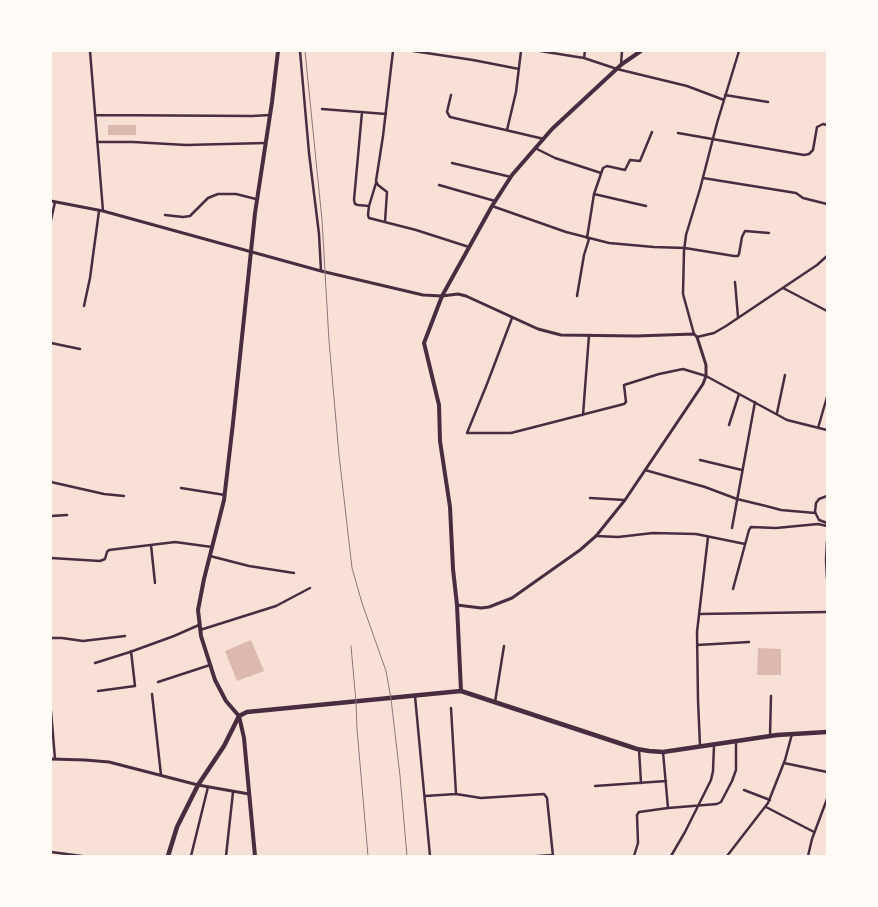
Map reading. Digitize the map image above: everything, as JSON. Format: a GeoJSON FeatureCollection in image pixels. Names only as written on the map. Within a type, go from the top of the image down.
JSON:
{"type":"FeatureCollection","features":[{"type":"Feature","properties":{"kind":"highway"},"geometry":{"type":"LineString","coordinates":[[168,856],[177,827],[198,785],[224,746],[239,716],[247,712],[461,691],[639,750],[663,752],[770,736],[827,732]]}},
{"type":"Feature","properties":{"kind":"main road"},"geometry":{"type":"LineString","coordinates":[[255,856],[244,738],[239,716],[226,701],[215,680],[200,630],[198,610],[225,496],[256,199],[266,143],[278,51]]}},
{"type":"Feature","properties":{"kind":"main road"},"geometry":{"type":"LineString","coordinates":[[461,691],[450,507],[440,441],[439,405],[424,343],[442,296],[492,206],[511,177],[552,129],[619,67],[641,51]]}},
{"type":"Feature","properties":{"kind":"street"},"geometry":{"type":"LineString","coordinates":[[84,306],[101,211],[90,51]]}},
{"type":"Feature","properties":{"kind":"street"},"geometry":{"type":"LineString","coordinates":[[300,51],[308,154],[319,234],[321,271]]}},
{"type":"Feature","properties":{"kind":"street"},"geometry":{"type":"LineString","coordinates":[[393,51],[386,114],[376,183],[369,206],[369,218],[416,230],[469,248]]}},
{"type":"Feature","properties":{"kind":"street"},"geometry":{"type":"LineString","coordinates":[[413,51],[519,69]]}},
{"type":"Feature","properties":{"kind":"street"},"geometry":{"type":"LineString","coordinates":[[507,130],[516,92],[521,51]]}},
{"type":"Feature","properties":{"kind":"street"},"geometry":{"type":"LineString","coordinates":[[540,51],[584,58],[619,67],[686,86],[724,100]]}},
{"type":"Feature","properties":{"kind":"street"},"geometry":{"type":"LineString","coordinates":[[584,58],[585,51]]}},
{"type":"Feature","properties":{"kind":"street"},"geometry":{"type":"LineString","coordinates":[[619,67],[622,51]]}},
{"type":"Feature","properties":{"kind":"street"},"geometry":{"type":"LineString","coordinates":[[457,605],[480,608],[489,607],[512,598],[580,550],[596,536],[625,500],[703,384],[706,376],[704,355],[694,334],[683,294],[684,248],[725,95],[740,51]]}},
{"type":"Feature","properties":{"kind":"street"},"geometry":{"type":"LineString","coordinates":[[450,95],[447,112],[450,117],[544,139]]}},
{"type":"Feature","properties":{"kind":"street"},"geometry":{"type":"LineString","coordinates":[[725,95],[768,102]]}},
{"type":"Feature","properties":{"kind":"street"},"geometry":{"type":"LineString","coordinates":[[322,109],[386,114]]}},
{"type":"Feature","properties":{"kind":"street"},"geometry":{"type":"LineString","coordinates":[[362,112],[354,200],[355,204],[369,206]]}},
{"type":"Feature","properties":{"kind":"street"},"geometry":{"type":"LineString","coordinates":[[95,115],[270,115]]}},
{"type":"Feature","properties":{"kind":"street"},"geometry":{"type":"LineString","coordinates":[[678,133],[809,154],[813,150],[817,127],[822,124],[827,125]]}},
{"type":"Feature","properties":{"kind":"street"},"geometry":{"type":"LineString","coordinates":[[577,296],[594,194],[603,168],[605,166],[625,170],[630,160],[638,162],[641,160],[652,132]]}},
{"type":"Feature","properties":{"kind":"street"},"geometry":{"type":"LineString","coordinates":[[97,142],[186,145],[266,143]]}},
{"type":"Feature","properties":{"kind":"street"},"geometry":{"type":"LineString","coordinates":[[535,148],[555,158],[601,173]]}},
{"type":"Feature","properties":{"kind":"street"},"geometry":{"type":"LineString","coordinates":[[452,163],[511,177]]}},
{"type":"Feature","properties":{"kind":"street"},"geometry":{"type":"LineString","coordinates":[[703,178],[796,193],[803,198],[827,204]]}},
{"type":"Feature","properties":{"kind":"street"},"geometry":{"type":"LineString","coordinates":[[376,183],[387,192],[385,222]]}},
{"type":"Feature","properties":{"kind":"street"},"geometry":{"type":"LineString","coordinates":[[439,185],[495,201]]}},
{"type":"Feature","properties":{"kind":"street"},"geometry":{"type":"LineString","coordinates":[[165,215],[190,216],[208,198],[218,194],[236,194],[256,199]]}},
{"type":"Feature","properties":{"kind":"street"},"geometry":{"type":"LineString","coordinates":[[594,194],[646,206]]}},
{"type":"Feature","properties":{"kind":"street"},"geometry":{"type":"LineString","coordinates":[[51,220],[53,202],[101,211],[321,271],[423,295],[442,296],[458,294],[466,296],[538,329],[561,335],[636,336],[694,334]]}},
{"type":"Feature","properties":{"kind":"street"},"geometry":{"type":"LineString","coordinates":[[492,206],[566,232],[609,243],[631,246],[684,248],[738,256],[743,232],[770,233]]}},
{"type":"Feature","properties":{"kind":"street"},"geometry":{"type":"LineString","coordinates":[[697,338],[714,333],[738,318],[817,265],[827,256]]}},
{"type":"Feature","properties":{"kind":"street"},"geometry":{"type":"LineString","coordinates":[[735,282],[738,318]]}},
{"type":"Feature","properties":{"kind":"street"},"geometry":{"type":"LineString","coordinates":[[783,288],[827,311]]}},
{"type":"Feature","properties":{"kind":"street"},"geometry":{"type":"LineString","coordinates":[[512,318],[467,433],[511,433],[624,404],[626,402],[624,385],[680,369],[706,376],[787,420],[827,430]]}},
{"type":"Feature","properties":{"kind":"street"},"geometry":{"type":"LineString","coordinates":[[583,415],[589,336]]}},
{"type":"Feature","properties":{"kind":"street"},"geometry":{"type":"LineString","coordinates":[[51,343],[80,349]]}},
{"type":"Feature","properties":{"kind":"street"},"geometry":{"type":"LineString","coordinates":[[776,414],[785,375]]}},
{"type":"Feature","properties":{"kind":"street"},"geometry":{"type":"LineString","coordinates":[[729,425],[739,394]]}},
{"type":"Feature","properties":{"kind":"street"},"geometry":{"type":"LineString","coordinates":[[818,428],[827,397]]}},
{"type":"Feature","properties":{"kind":"street"},"geometry":{"type":"LineString","coordinates":[[732,528],[755,402]]}},
{"type":"Feature","properties":{"kind":"street"},"geometry":{"type":"LineString","coordinates":[[700,460],[742,470]]}},
{"type":"Feature","properties":{"kind":"street"},"geometry":{"type":"LineString","coordinates":[[645,470],[705,487],[737,499],[781,510],[815,513]]}},
{"type":"Feature","properties":{"kind":"street"},"geometry":{"type":"LineString","coordinates":[[51,482],[104,494],[124,496]]}},
{"type":"Feature","properties":{"kind":"street"},"geometry":{"type":"LineString","coordinates":[[181,488],[225,496]]}},
{"type":"Feature","properties":{"kind":"street"},"geometry":{"type":"LineString","coordinates":[[827,496],[819,499],[815,507],[815,513],[819,520],[827,524]]}},
{"type":"Feature","properties":{"kind":"street"},"geometry":{"type":"LineString","coordinates":[[590,498],[625,500]]}},
{"type":"Feature","properties":{"kind":"street"},"geometry":{"type":"LineString","coordinates":[[51,516],[67,515]]}},
{"type":"Feature","properties":{"kind":"street"},"geometry":{"type":"LineString","coordinates":[[733,589],[751,527],[776,528],[827,524]]}},
{"type":"Feature","properties":{"kind":"street"},"geometry":{"type":"LineString","coordinates":[[596,536],[618,537],[653,533],[696,534],[745,544]]}},
{"type":"Feature","properties":{"kind":"street"},"geometry":{"type":"LineString","coordinates":[[700,746],[697,645],[708,537]]}},
{"type":"Feature","properties":{"kind":"street"},"geometry":{"type":"LineString","coordinates":[[827,541],[827,578]]}},
{"type":"Feature","properties":{"kind":"street"},"geometry":{"type":"LineString","coordinates":[[51,558],[100,561],[105,559],[109,550],[175,542],[212,547]]}},
{"type":"Feature","properties":{"kind":"street"},"geometry":{"type":"LineString","coordinates":[[151,545],[155,583]]}},
{"type":"Feature","properties":{"kind":"street"},"geometry":{"type":"LineString","coordinates":[[210,556],[249,566],[294,573]]}},
{"type":"Feature","properties":{"kind":"street"},"geometry":{"type":"LineString","coordinates":[[200,630],[276,606],[310,588]]}},
{"type":"Feature","properties":{"kind":"street"},"geometry":{"type":"LineString","coordinates":[[699,614],[827,612]]}},
{"type":"Feature","properties":{"kind":"street"},"geometry":{"type":"LineString","coordinates":[[95,663],[174,636],[199,624]]}},
{"type":"Feature","properties":{"kind":"street"},"geometry":{"type":"LineString","coordinates":[[51,638],[83,641],[125,636]]}},
{"type":"Feature","properties":{"kind":"street"},"geometry":{"type":"LineString","coordinates":[[697,645],[749,642]]}},
{"type":"Feature","properties":{"kind":"street"},"geometry":{"type":"LineString","coordinates":[[495,702],[504,646]]}},
{"type":"Feature","properties":{"kind":"street"},"geometry":{"type":"LineString","coordinates":[[98,691],[135,686],[131,652]]}},
{"type":"Feature","properties":{"kind":"street"},"geometry":{"type":"LineString","coordinates":[[158,682],[210,665]]}},
{"type":"Feature","properties":{"kind":"street"},"geometry":{"type":"LineString","coordinates":[[152,694],[161,776]]}},
{"type":"Feature","properties":{"kind":"street"},"geometry":{"type":"LineString","coordinates":[[415,696],[430,856]]}},
{"type":"Feature","properties":{"kind":"street"},"geometry":{"type":"LineString","coordinates":[[770,696],[770,736]]}},
{"type":"Feature","properties":{"kind":"street"},"geometry":{"type":"LineString","coordinates":[[451,708],[456,794]]}},
{"type":"Feature","properties":{"kind":"street"},"geometry":{"type":"LineString","coordinates":[[51,711],[53,759],[109,762],[198,785],[249,794]]}},
{"type":"Feature","properties":{"kind":"street"},"geometry":{"type":"LineString","coordinates":[[727,856],[770,800],[784,763],[792,734]]}},
{"type":"Feature","properties":{"kind":"street"},"geometry":{"type":"LineString","coordinates":[[634,856],[638,843],[638,814],[640,812],[717,804],[724,799],[736,770],[736,741]]}},
{"type":"Feature","properties":{"kind":"street"},"geometry":{"type":"LineString","coordinates":[[671,856],[711,780],[714,770],[714,744]]}},
{"type":"Feature","properties":{"kind":"street"},"geometry":{"type":"LineString","coordinates":[[639,750],[641,783]]}},
{"type":"Feature","properties":{"kind":"street"},"geometry":{"type":"LineString","coordinates":[[663,752],[668,808]]}},
{"type":"Feature","properties":{"kind":"street"},"geometry":{"type":"LineString","coordinates":[[784,763],[827,772]]}},
{"type":"Feature","properties":{"kind":"street"},"geometry":{"type":"LineString","coordinates":[[595,786],[666,781]]}},
{"type":"Feature","properties":{"kind":"street"},"geometry":{"type":"LineString","coordinates":[[191,856],[208,787]]}},
{"type":"Feature","properties":{"kind":"street"},"geometry":{"type":"LineString","coordinates":[[744,790],[770,800]]}},
{"type":"Feature","properties":{"kind":"street"},"geometry":{"type":"LineString","coordinates":[[226,856],[233,792]]}},
{"type":"Feature","properties":{"kind":"street"},"geometry":{"type":"LineString","coordinates":[[425,796],[456,794],[480,798],[544,794],[547,798],[553,855],[537,856]]}},
{"type":"Feature","properties":{"kind":"street"},"geometry":{"type":"LineString","coordinates":[[808,856],[814,832],[827,799]]}},
{"type":"Feature","properties":{"kind":"street"},"geometry":{"type":"LineString","coordinates":[[766,807],[814,832]]}},
{"type":"Feature","properties":{"kind":"street"},"geometry":{"type":"LineString","coordinates":[[51,852],[82,856]]}},
{"type":"Feature","properties":{"kind":"shaded area"},"geometry":{"type":"Polygon","coordinates":[[[108,125],[136,125],[136,135],[108,135],[108,125]]]}},
{"type":"Feature","properties":{"kind":"shaded area"},"geometry":{"type":"Polygon","coordinates":[[[251,640],[264,671],[237,681],[225,651],[251,640]]]}},
{"type":"Feature","properties":{"kind":"shaded area"},"geometry":{"type":"Polygon","coordinates":[[[758,648],[781,649],[781,675],[757,675],[758,648]]]}},
{"type":"Feature","properties":{"kind":"railway"},"geometry":{"type":"LineString","coordinates":[[305,51],[322,220],[329,341],[339,455],[352,568],[386,671],[400,776],[407,856]]}},
{"type":"Feature","properties":{"kind":"railway"},"geometry":{"type":"LineString","coordinates":[[351,646],[368,856]]}}]}
